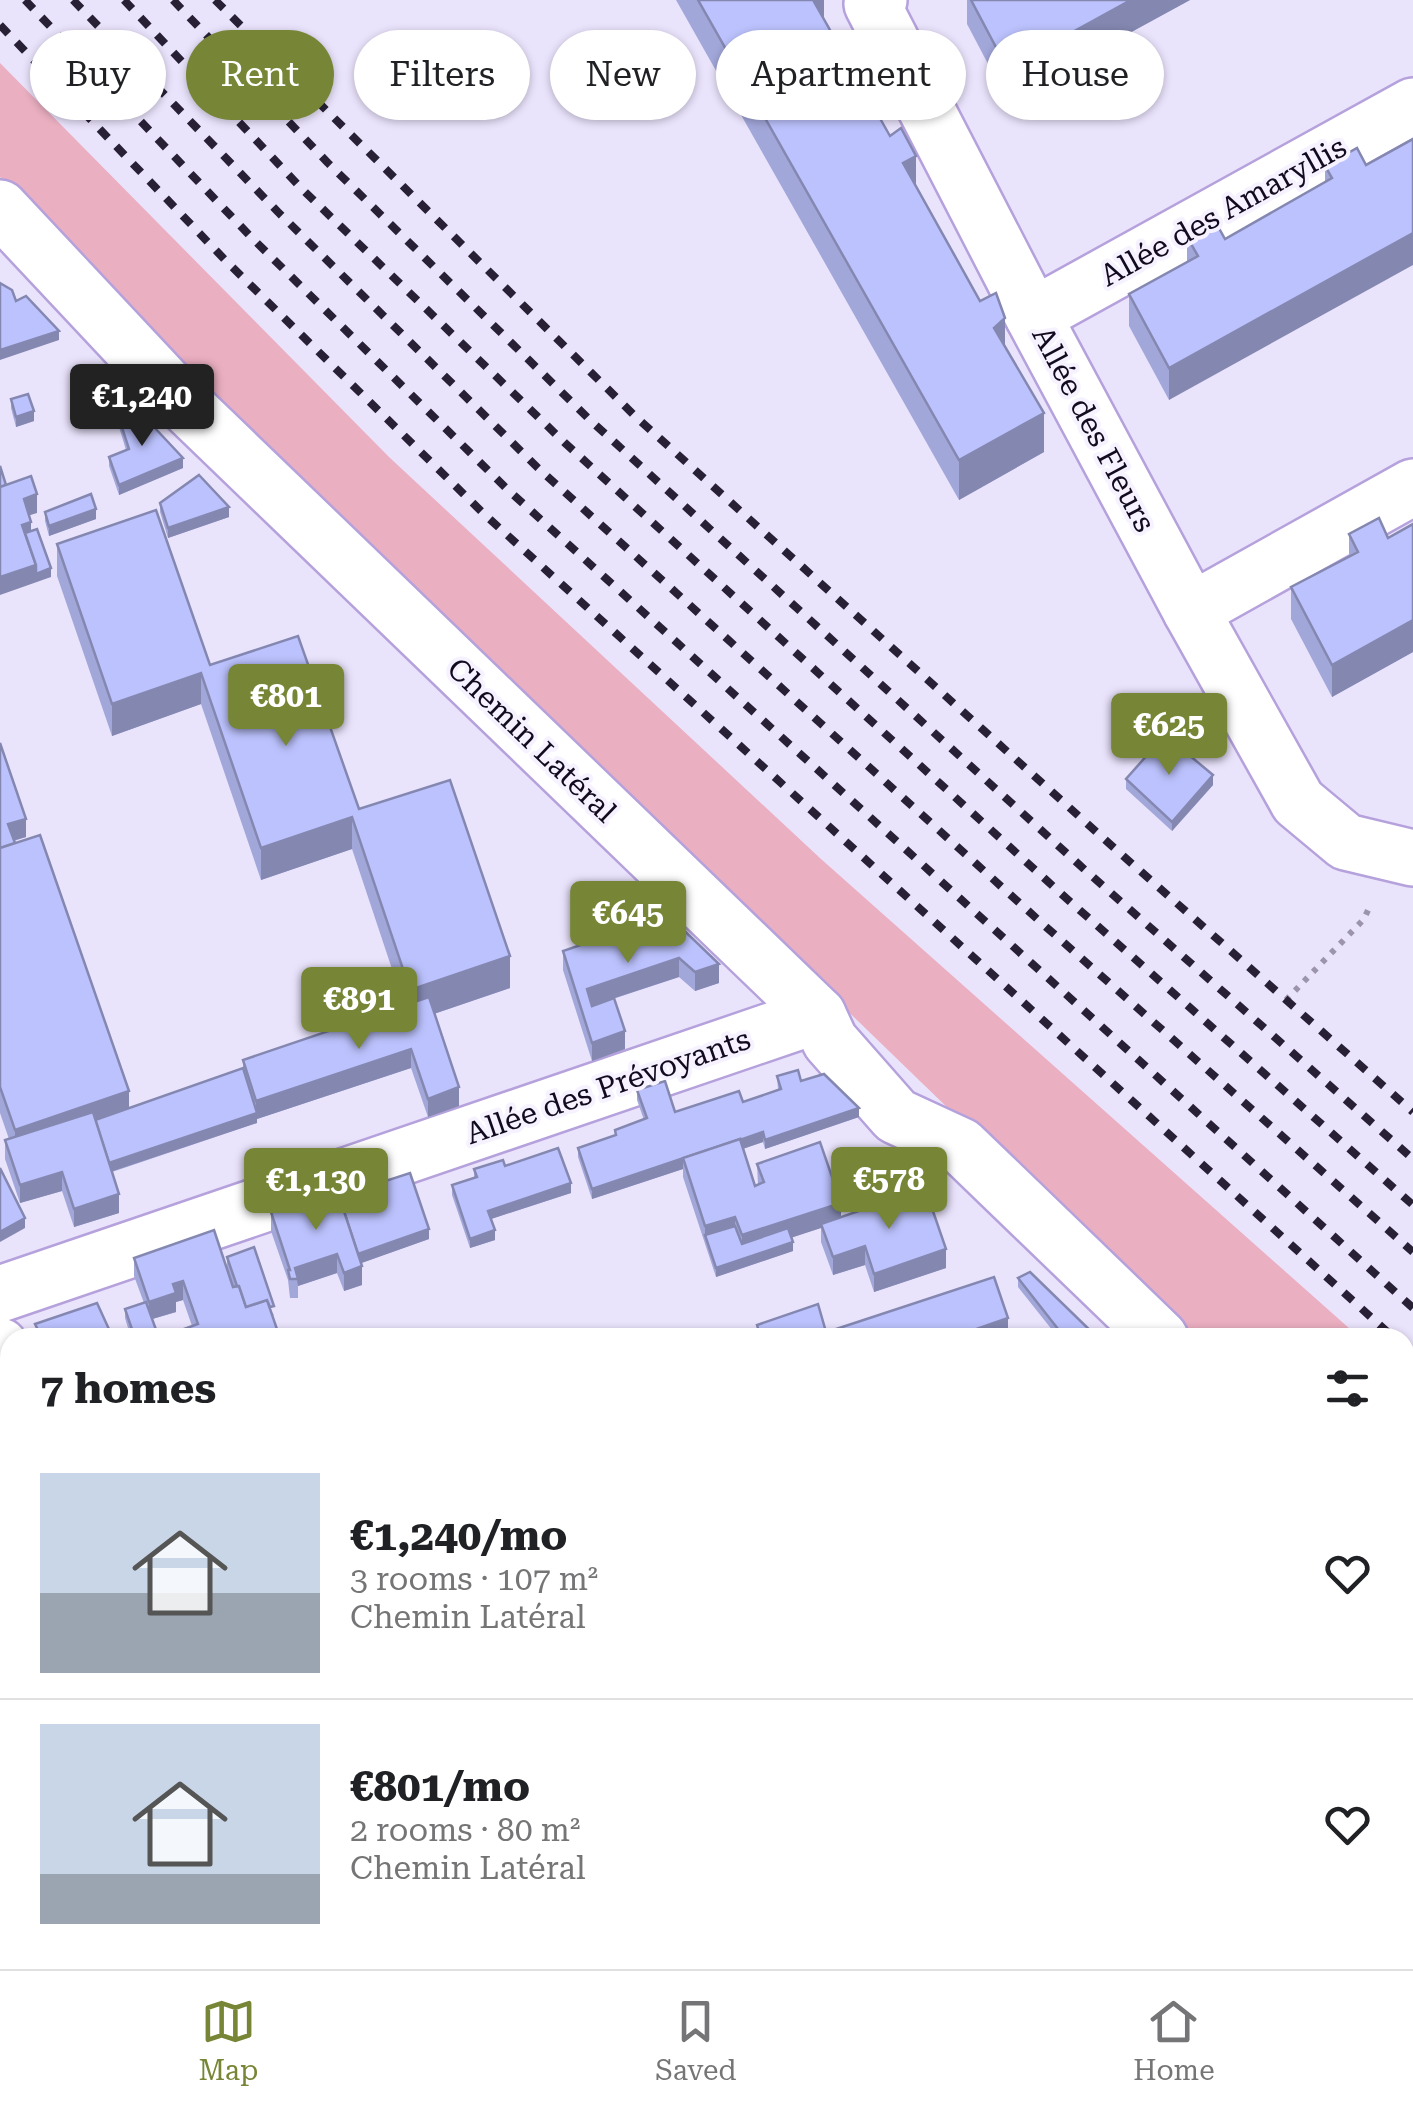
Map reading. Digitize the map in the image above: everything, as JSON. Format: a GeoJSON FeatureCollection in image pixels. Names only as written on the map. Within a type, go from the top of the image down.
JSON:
{"type":"FeatureCollection","features":[{"type":"Feature","properties":{"kind":"street","name":"Allée des Fleurs"},"geometry":{"type":"LineString","coordinates":[[880,0],[872,4],[1034,316],[1298,802],[1384,851]]}},
{"type":"Feature","properties":{"kind":"street","name":"Allée des Amaryllis"},"geometry":{"type":"LineString","coordinates":[[1034,316],[1413,106]]}},
{"type":"Feature","properties":{"kind":"street","name":"Chemin Latéral"},"geometry":{"type":"LineString","coordinates":[[0,208],[180,400],[818,1014],[830,1040],[896,1116],[961,1146],[1150,1328]]}},
{"type":"Feature","properties":{"kind":"street"},"geometry":{"type":"LineString","coordinates":[[1191,611],[1413,487]]}},
{"type":"Feature","properties":{"kind":"street","name":"Allée des Prévoyants"},"geometry":{"type":"LineString","coordinates":[[0,1294],[818,1014]]}},
{"type":"Feature","properties":{"kind":"path"},"geometry":{"type":"LineString","coordinates":[[1286,1000],[1364,919],[1384,851]]}},
{"type":"Feature","properties":{"kind":"shaded area"},"geometry":{"type":"Polygon","coordinates":[[[0,63],[30,93],[30,120],[56,120],[389,457],[821,859],[1349,1328],[1188,1328],[984,1143],[145,331],[0,177],[0,63]]]}},
{"type":"Feature","properties":{"kind":"building"},"geometry":{"type":"Polygon","coordinates":[[[698,0],[813,0],[830,30],[716,30],[698,0]]]}},
{"type":"Feature","properties":{"kind":"building"},"geometry":{"type":"Polygon","coordinates":[[[971,0],[1131,0],[1076,30],[987,30],[971,0]]]}},
{"type":"Feature","properties":{"kind":"building"},"geometry":{"type":"Polygon","coordinates":[[[766,120],[881,120],[890,136],[901,128],[916,156],[903,163],[980,301],[996,293],[1005,318],[994,328],[1044,413],[959,460],[766,120]]]}},
{"type":"Feature","properties":{"kind":"building"},"geometry":{"type":"Polygon","coordinates":[[[1413,139],[1413,233],[1169,368],[1129,294],[1198,256],[1187,237],[1216,223],[1225,239],[1332,178],[1325,166],[1357,148],[1366,165],[1413,139]]]}},
{"type":"Feature","properties":{"kind":"building"},"geometry":{"type":"Polygon","coordinates":[[[0,283],[12,290],[16,301],[26,296],[59,331],[0,350],[0,283]]]}},
{"type":"Feature","properties":{"kind":"building"},"geometry":{"type":"Polygon","coordinates":[[[28,394],[34,411],[16,417],[11,399],[28,394]]]}},
{"type":"Feature","properties":{"kind":"building"},"geometry":{"type":"Polygon","coordinates":[[[138,410],[183,458],[119,485],[109,457],[129,449],[119,418],[138,410]]]}},
{"type":"Feature","properties":{"kind":"building"},"geometry":{"type":"Polygon","coordinates":[[[0,466],[6,485],[0,487],[0,466]]]}},
{"type":"Feature","properties":{"kind":"building"},"geometry":{"type":"Polygon","coordinates":[[[199,475],[229,507],[168,528],[160,503],[199,475]]]}},
{"type":"Feature","properties":{"kind":"building"},"geometry":{"type":"Polygon","coordinates":[[[31,476],[37,494],[24,499],[31,522],[22,525],[36,565],[0,577],[0,487],[31,476]]]}},
{"type":"Feature","properties":{"kind":"building"},"geometry":{"type":"Polygon","coordinates":[[[91,494],[96,509],[49,526],[45,512],[91,494]]]}},
{"type":"Feature","properties":{"kind":"building"},"geometry":{"type":"Polygon","coordinates":[[[156,510],[210,665],[298,636],[359,809],[450,780],[510,956],[410,990],[352,817],[261,848],[201,673],[112,704],[57,544],[156,510]]]}},
{"type":"Feature","properties":{"kind":"building"},"geometry":{"type":"Polygon","coordinates":[[[1379,518],[1388,538],[1413,524],[1413,620],[1332,665],[1291,587],[1358,552],[1349,534],[1379,518]]]}},
{"type":"Feature","properties":{"kind":"building"},"geometry":{"type":"Polygon","coordinates":[[[37,529],[51,568],[36,574],[25,533],[37,529]]]}},
{"type":"Feature","properties":{"kind":"building"},"geometry":{"type":"Polygon","coordinates":[[[1165,735],[1213,775],[1172,822],[1126,779],[1165,735]]]}},
{"type":"Feature","properties":{"kind":"building"},"geometry":{"type":"Polygon","coordinates":[[[0,743],[26,819],[8,824],[15,843],[0,848],[0,743]]]}},
{"type":"Feature","properties":{"kind":"building"},"geometry":{"type":"Polygon","coordinates":[[[40,835],[129,1091],[15,1130],[0,1087],[0,848],[40,835]]]}},
{"type":"Feature","properties":{"kind":"building"},"geometry":{"type":"Polygon","coordinates":[[[668,915],[719,964],[695,972],[679,958],[587,989],[592,1006],[614,998],[625,1031],[592,1043],[563,951],[668,915]]]}},
{"type":"Feature","properties":{"kind":"building"},"geometry":{"type":"Polygon","coordinates":[[[429,997],[459,1087],[428,1099],[411,1049],[256,1101],[243,1060],[429,997]]]}},
{"type":"Feature","properties":{"kind":"building"},"geometry":{"type":"Polygon","coordinates":[[[243,1068],[257,1113],[109,1163],[95,1120],[243,1068]]]}},
{"type":"Feature","properties":{"kind":"building"},"geometry":{"type":"Polygon","coordinates":[[[798,1070],[801,1081],[824,1074],[859,1108],[765,1140],[763,1132],[592,1189],[578,1148],[616,1135],[615,1130],[647,1118],[637,1090],[665,1081],[675,1112],[739,1091],[743,1102],[781,1089],[777,1076],[798,1070]]]}},
{"type":"Feature","properties":{"kind":"building"},"geometry":{"type":"Polygon","coordinates":[[[93,1112],[119,1194],[74,1209],[62,1172],[20,1185],[5,1140],[93,1112]]]}},
{"type":"Feature","properties":{"kind":"building"},"geometry":{"type":"Polygon","coordinates":[[[740,1139],[755,1186],[764,1182],[757,1164],[820,1142],[841,1203],[742,1235],[735,1217],[705,1226],[683,1158],[740,1139]]]}},
{"type":"Feature","properties":{"kind":"building"},"geometry":{"type":"Polygon","coordinates":[[[558,1148],[571,1183],[488,1211],[495,1230],[470,1239],[452,1185],[477,1177],[474,1169],[503,1160],[505,1166],[558,1148]]]}},
{"type":"Feature","properties":{"kind":"building"},"geometry":{"type":"Polygon","coordinates":[[[0,1168],[25,1218],[0,1232],[0,1168]]]}},
{"type":"Feature","properties":{"kind":"building"},"geometry":{"type":"Polygon","coordinates":[[[410,1173],[429,1229],[358,1254],[339,1196],[410,1173]]]}},
{"type":"Feature","properties":{"kind":"building"},"geometry":{"type":"Polygon","coordinates":[[[925,1188],[946,1249],[874,1274],[865,1246],[833,1257],[821,1224],[925,1188]]]}},
{"type":"Feature","properties":{"kind":"building"},"geometry":{"type":"Polygon","coordinates":[[[337,1190],[362,1266],[344,1273],[337,1254],[295,1268],[298,1279],[290,1279],[271,1212],[337,1190]]]}},
{"type":"Feature","properties":{"kind":"building"},"geometry":{"type":"Polygon","coordinates":[[[735,1226],[742,1244],[788,1228],[793,1242],[716,1268],[705,1235],[735,1226]]]}},
{"type":"Feature","properties":{"kind":"building"},"geometry":{"type":"Polygon","coordinates":[[[214,1230],[233,1287],[239,1286],[246,1307],[267,1300],[277,1328],[187,1328],[198,1324],[183,1281],[173,1284],[176,1293],[149,1302],[134,1258],[214,1230]]]}},
{"type":"Feature","properties":{"kind":"building"},"geometry":{"type":"Polygon","coordinates":[[[254,1247],[274,1306],[270,1307],[267,1300],[246,1307],[227,1257],[254,1247]]]}},
{"type":"Feature","properties":{"kind":"building"},"geometry":{"type":"Polygon","coordinates":[[[1030,1272],[1088,1328],[1057,1328],[1018,1278],[1030,1272]]]}},
{"type":"Feature","properties":{"kind":"building"},"geometry":{"type":"Polygon","coordinates":[[[994,1277],[1008,1318],[980,1328],[839,1328],[994,1277]]]}},
{"type":"Feature","properties":{"kind":"building"},"geometry":{"type":"Polygon","coordinates":[[[146,1302],[155,1328],[132,1328],[125,1309],[146,1302]]]}},
{"type":"Feature","properties":{"kind":"building"},"geometry":{"type":"Polygon","coordinates":[[[97,1303],[108,1328],[37,1328],[35,1324],[97,1303]]]}},
{"type":"Feature","properties":{"kind":"building"},"geometry":{"type":"Polygon","coordinates":[[[818,1304],[825,1328],[758,1328],[757,1325],[818,1304]]]}},
{"type":"Feature","properties":{"kind":"railway"},"geometry":{"type":"LineString","coordinates":[[25,0],[252,238],[507,489],[1413,1308]]}},
{"type":"Feature","properties":{"kind":"railway"},"geometry":{"type":"LineString","coordinates":[[73,0],[278,212],[538,468],[1413,1252]]}},
{"type":"Feature","properties":{"kind":"railway"},"geometry":{"type":"LineString","coordinates":[[124,0],[302,189],[565,443],[1066,898],[1413,1205]]}},
{"type":"Feature","properties":{"kind":"railway"},"geometry":{"type":"LineString","coordinates":[[173,0],[328,163],[590,420],[1085,870],[1413,1159]]}},
{"type":"Feature","properties":{"kind":"railway"},"geometry":{"type":"LineString","coordinates":[[215,0],[636,417],[1413,1112]]}},
{"type":"Feature","properties":{"kind":"railway"},"geometry":{"type":"LineString","coordinates":[[0,25],[227,262],[484,514],[1383,1328]]}}]}
